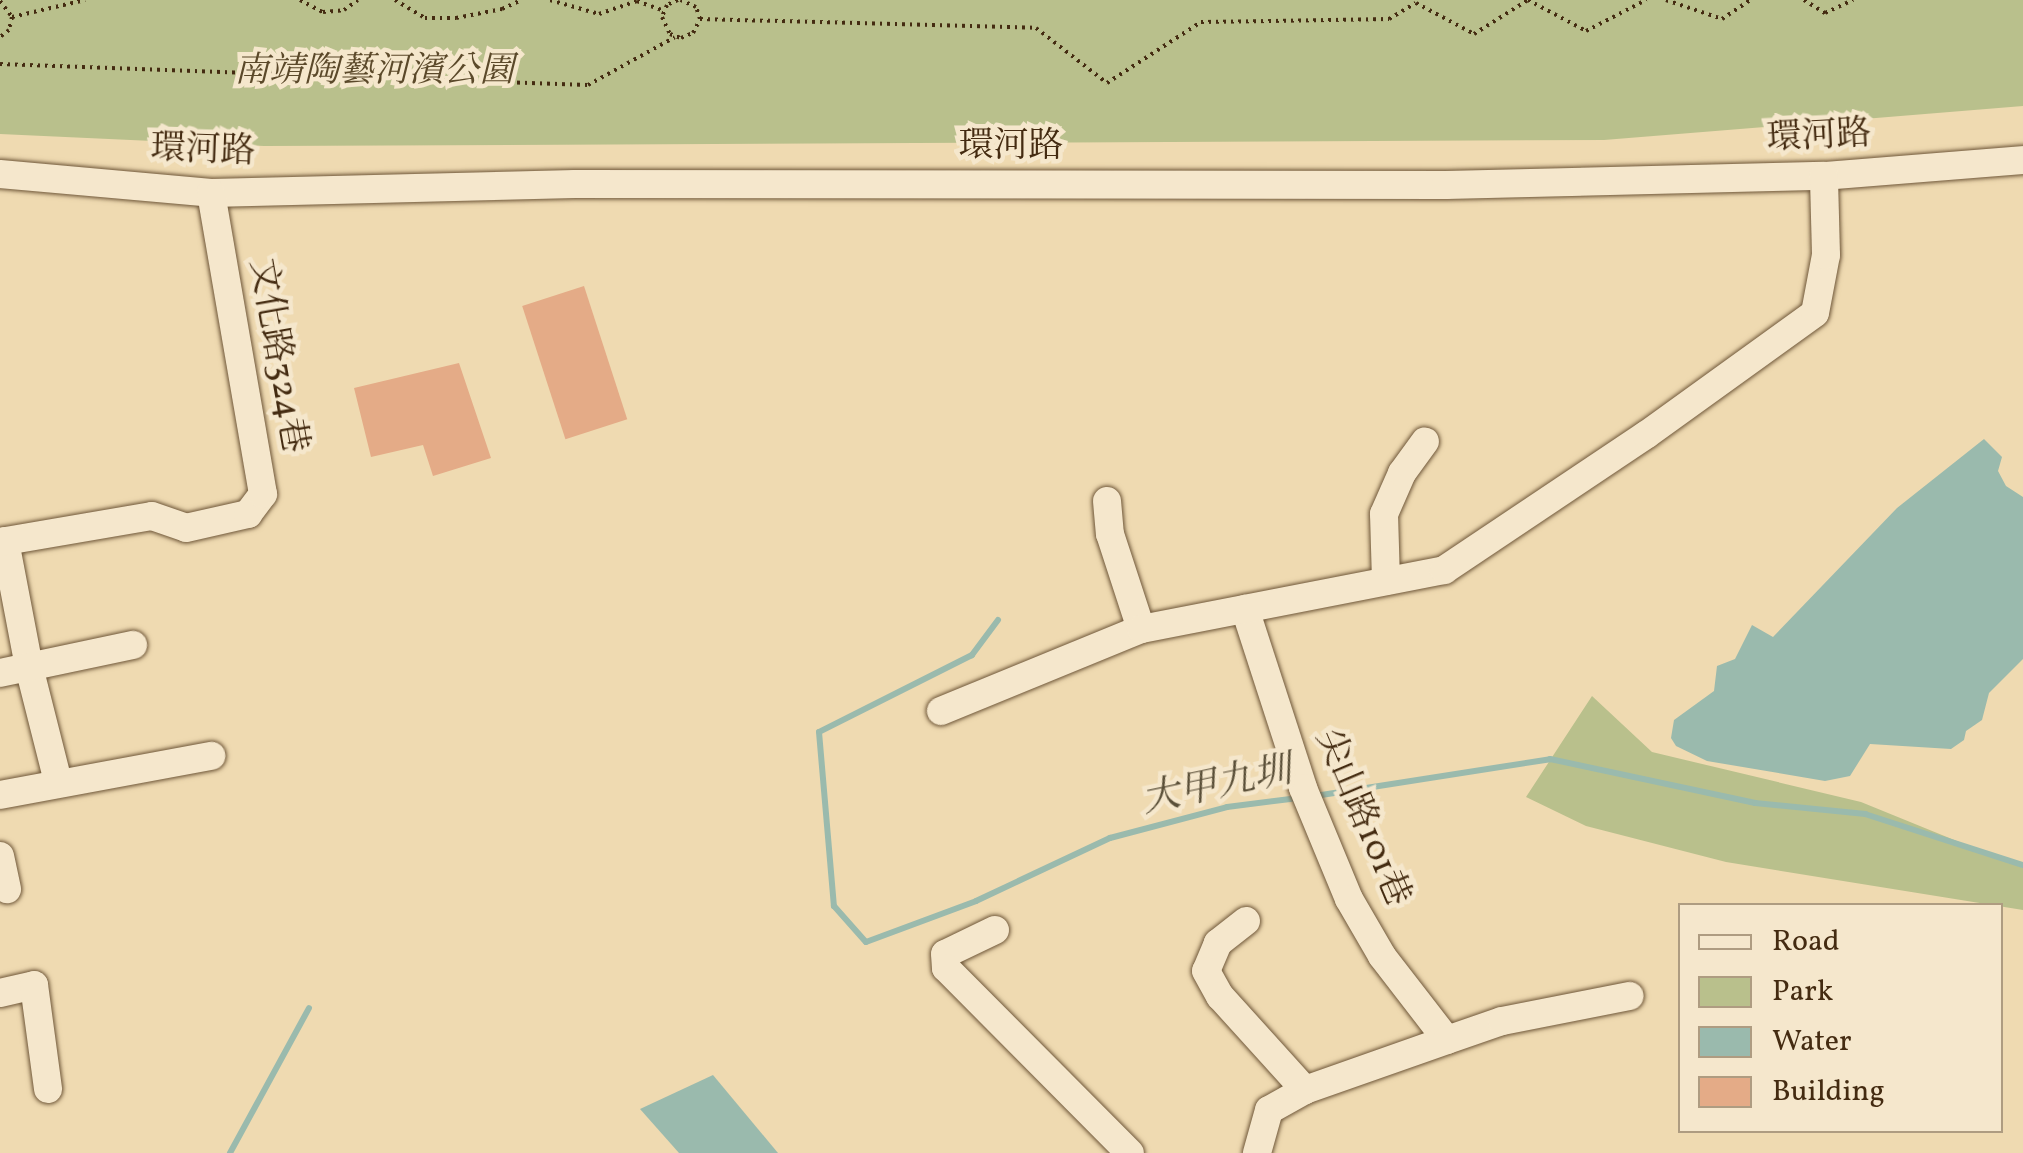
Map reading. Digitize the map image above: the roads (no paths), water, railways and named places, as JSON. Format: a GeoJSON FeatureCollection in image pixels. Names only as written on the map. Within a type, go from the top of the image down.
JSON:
{"type":"FeatureCollection","features":[{"type":"Feature","properties":{"kind":"street","name":"環河路"},"geometry":{"type":"LineString","coordinates":[[0,174],[211,193],[575,184],[1446,185],[1824,176],[2023,160]]}},
{"type":"Feature","properties":{"kind":"street"},"geometry":{"type":"LineString","coordinates":[[941,711],[1141,630],[1444,570],[1646,435],[1815,312],[1826,255],[1824,176]]}},
{"type":"Feature","properties":{"kind":"street","name":"文化路324巷"},"geometry":{"type":"LineString","coordinates":[[3,542],[152,516],[186,528],[248,514],[263,494],[211,193]]}},
{"type":"Feature","properties":{"kind":"street"},"geometry":{"type":"LineString","coordinates":[[1386,582],[1384,514],[1402,473],[1425,442]]}},
{"type":"Feature","properties":{"kind":"street"},"geometry":{"type":"LineString","coordinates":[[1107,501],[1110,534],[1141,630]]}},
{"type":"Feature","properties":{"kind":"street"},"geometry":{"type":"LineString","coordinates":[[3,542],[58,782]]}},
{"type":"Feature","properties":{"kind":"street","name":"尖山路101巷"},"geometry":{"type":"LineString","coordinates":[[1245,609],[1306,796],[1349,899],[1382,956],[1447,1040]]}},
{"type":"Feature","properties":{"kind":"street"},"geometry":{"type":"LineString","coordinates":[[0,674],[133,645]]}},
{"type":"Feature","properties":{"kind":"street"},"geometry":{"type":"LineString","coordinates":[[0,795],[211,756]]}},
{"type":"Feature","properties":{"kind":"street"},"geometry":{"type":"LineString","coordinates":[[0,856],[6,888]]}},
{"type":"Feature","properties":{"kind":"street"},"geometry":{"type":"LineString","coordinates":[[1246,921],[1218,943],[1206,971],[1220,996],[1305,1090]]}},
{"type":"Feature","properties":{"kind":"street"},"geometry":{"type":"LineString","coordinates":[[994,930],[945,954],[946,968],[1130,1153]]}},
{"type":"Feature","properties":{"kind":"street"},"geometry":{"type":"LineString","coordinates":[[0,993],[34,986],[48,1089]]}},
{"type":"Feature","properties":{"kind":"street"},"geometry":{"type":"LineString","coordinates":[[1257,1153],[1269,1110],[1305,1090],[1502,1022],[1630,996]]}},
{"type":"Feature","properties":{"kind":"water"},"geometry":{"type":"Polygon","coordinates":[[[1984,439],[2002,457],[1998,471],[2006,486],[2023,497],[2023,659],[1989,693],[1982,720],[1966,731],[1964,740],[1951,749],[1870,744],[1850,776],[1825,781],[1707,761],[1676,746],[1671,738],[1674,720],[1714,691],[1717,666],[1735,659],[1752,625],[1773,637],[1897,508],[1984,439]]]}},
{"type":"Feature","properties":{"kind":"water"},"geometry":{"type":"Polygon","coordinates":[[[713,1075],[778,1153],[679,1153],[640,1109],[713,1075]]]}},
{"type":"Feature","properties":{"kind":"waterway","name":"大甲九圳"},"geometry":{"type":"LineString","coordinates":[[998,620],[972,655],[819,732],[834,906],[866,942],[976,901],[1110,838],[1227,807],[1298,798]]}},
{"type":"Feature","properties":{"kind":"waterway","name":"大甲九圳"},"geometry":{"type":"LineString","coordinates":[[1315,796],[1550,759],[1755,803],[1865,814],[2023,865]]}},
{"type":"Feature","properties":{"kind":"waterway"},"geometry":{"type":"LineString","coordinates":[[230,1153],[309,1008]]}},
{"type":"Feature","properties":{"kind":"park label","name":"南靖陶藝河濱公園"},"geometry":{"type":"Point","coordinates":[374,72]}}]}
